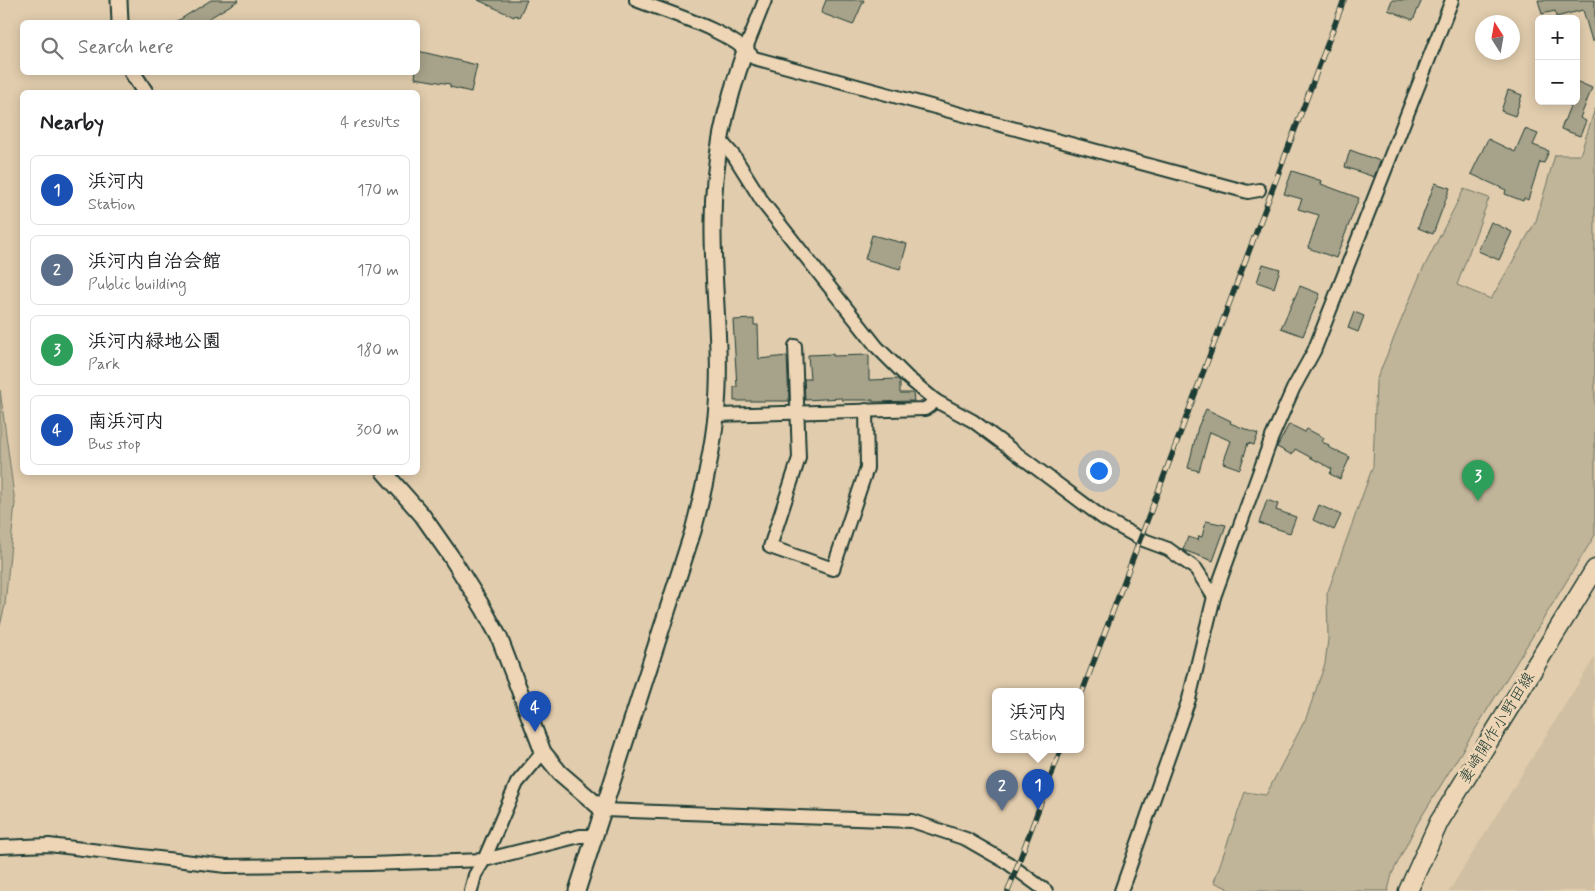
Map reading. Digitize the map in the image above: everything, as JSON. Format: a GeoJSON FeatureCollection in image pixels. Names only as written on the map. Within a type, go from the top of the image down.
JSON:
{"type":"FeatureCollection","features":[{"type":"Feature","properties":{"kind":"main road","name":"妻崎開作小野田線"},"geometry":{"type":"LineString","coordinates":[[1408,891],[1439,822],[1595,569]]}},
{"type":"Feature","properties":{"kind":"street"},"geometry":{"type":"LineString","coordinates":[[119,0],[120,20]]}},
{"type":"Feature","properties":{"kind":"street"},"geometry":{"type":"LineString","coordinates":[[636,0],[718,33],[746,48],[754,58],[1248,192],[1258,190]]}},
{"type":"Feature","properties":{"kind":"street"},"geometry":{"type":"LineString","coordinates":[[577,891],[693,531],[704,490],[716,415],[718,386],[712,223],[714,180],[729,95],[765,0]]}},
{"type":"Feature","properties":{"kind":"street"},"geometry":{"type":"LineString","coordinates":[[1121,891],[1189,699],[1214,597],[1272,436],[1293,389],[1314,351],[1452,0]]}},
{"type":"Feature","properties":{"kind":"street"},"geometry":{"type":"LineString","coordinates":[[134,75],[144,90]]}},
{"type":"Feature","properties":{"kind":"street"},"geometry":{"type":"LineString","coordinates":[[720,140],[734,156],[764,204],[878,347],[907,376],[936,401],[973,421],[1102,518],[1141,539],[1168,549],[1196,569],[1214,597]]}},
{"type":"Feature","properties":{"kind":"street"},"geometry":{"type":"LineString","coordinates":[[795,346],[799,458],[770,548],[833,569],[867,468],[866,410]]}},
{"type":"Feature","properties":{"kind":"street"},"geometry":{"type":"LineString","coordinates":[[716,415],[925,409],[936,401]]}},
{"type":"Feature","properties":{"kind":"street"},"geometry":{"type":"LineString","coordinates":[[387,475],[422,515],[483,608],[499,637],[543,752],[560,774],[603,810],[912,821],[966,839],[1008,863],[1046,891]]}},
{"type":"Feature","properties":{"kind":"street"},"geometry":{"type":"LineString","coordinates":[[471,891],[475,875],[484,860],[517,783],[543,752]]}},
{"type":"Feature","properties":{"kind":"street"},"geometry":{"type":"LineString","coordinates":[[0,847],[50,845],[226,866],[484,860],[580,836],[595,836]]}},
{"type":"Feature","properties":{"kind":"shaded area"},"geometry":{"type":"Polygon","coordinates":[[[1595,109],[1595,535],[1417,824],[1392,874],[1388,891],[1226,891],[1227,888],[1214,882],[1245,792],[1266,795],[1306,718],[1325,664],[1328,639],[1327,594],[1373,466],[1376,381],[1420,275],[1464,189],[1489,198],[1457,285],[1491,299],[1536,221],[1555,155],[1580,155],[1595,109]]]}},
{"type":"Feature","properties":{"kind":"shaded area"},"geometry":{"type":"Polygon","coordinates":[[[0,390],[15,503],[5,605],[0,626],[0,390]]]}},
{"type":"Feature","properties":{"kind":"shaded area"},"geometry":{"type":"Polygon","coordinates":[[[1595,657],[1595,891],[1449,891],[1595,657]]]}},
{"type":"Feature","properties":{"kind":"building"},"geometry":{"type":"Polygon","coordinates":[[[211,0],[239,0],[206,20],[179,20],[211,0]]]}},
{"type":"Feature","properties":{"kind":"building"},"geometry":{"type":"Polygon","coordinates":[[[478,0],[527,0],[519,17],[515,15],[514,17],[478,0]]]}},
{"type":"Feature","properties":{"kind":"building"},"geometry":{"type":"Polygon","coordinates":[[[826,0],[864,0],[853,25],[821,13],[826,0]]]}},
{"type":"Feature","properties":{"kind":"building"},"geometry":{"type":"Polygon","coordinates":[[[1392,0],[1422,0],[1413,20],[1388,10],[1392,0]]]}},
{"type":"Feature","properties":{"kind":"building"},"geometry":{"type":"Polygon","coordinates":[[[1538,0],[1595,0],[1595,41],[1592,41],[1583,10],[1564,15],[1556,15],[1555,11],[1542,14],[1538,0]]]}},
{"type":"Feature","properties":{"kind":"building"},"geometry":{"type":"Polygon","coordinates":[[[420,51],[477,65],[471,92],[450,87],[450,84],[415,78],[415,75],[420,75],[420,51]]]}},
{"type":"Feature","properties":{"kind":"building"},"geometry":{"type":"Polygon","coordinates":[[[1580,83],[1592,88],[1580,118],[1586,121],[1580,136],[1561,129],[1570,105],[1580,105],[1580,83]]]}},
{"type":"Feature","properties":{"kind":"building"},"geometry":{"type":"Polygon","coordinates":[[[1508,90],[1522,95],[1515,116],[1501,111],[1508,90]]]}},
{"type":"Feature","properties":{"kind":"building"},"geometry":{"type":"Polygon","coordinates":[[[1525,129],[1538,134],[1533,145],[1549,151],[1544,163],[1540,162],[1528,200],[1524,198],[1523,201],[1505,194],[1506,190],[1471,174],[1488,139],[1515,152],[1525,129]]]}},
{"type":"Feature","properties":{"kind":"building"},"geometry":{"type":"Polygon","coordinates":[[[1350,150],[1380,161],[1374,177],[1345,167],[1350,150]]]}},
{"type":"Feature","properties":{"kind":"building"},"geometry":{"type":"Polygon","coordinates":[[[1292,171],[1322,181],[1321,184],[1359,198],[1336,258],[1308,248],[1319,215],[1298,209],[1302,199],[1284,194],[1292,171]]]}},
{"type":"Feature","properties":{"kind":"building"},"geometry":{"type":"Polygon","coordinates":[[[1435,183],[1450,188],[1433,234],[1418,228],[1435,183]]]}},
{"type":"Feature","properties":{"kind":"building"},"geometry":{"type":"Polygon","coordinates":[[[1491,222],[1512,232],[1499,260],[1478,251],[1491,222]]]}},
{"type":"Feature","properties":{"kind":"building"},"geometry":{"type":"Polygon","coordinates":[[[872,235],[907,244],[900,269],[865,259],[872,235]]]}},
{"type":"Feature","properties":{"kind":"building"},"geometry":{"type":"Polygon","coordinates":[[[1263,264],[1280,269],[1274,288],[1257,282],[1263,264]]]}},
{"type":"Feature","properties":{"kind":"building"},"geometry":{"type":"Polygon","coordinates":[[[1300,286],[1320,294],[1303,336],[1281,328],[1300,286]]]}},
{"type":"Feature","properties":{"kind":"building"},"geometry":{"type":"Polygon","coordinates":[[[1354,312],[1364,316],[1358,332],[1348,328],[1354,312]]]}},
{"type":"Feature","properties":{"kind":"building"},"geometry":{"type":"Polygon","coordinates":[[[754,319],[754,325],[758,325],[759,359],[787,356],[789,401],[734,401],[734,387],[737,387],[733,320],[754,319]]]}},
{"type":"Feature","properties":{"kind":"building"},"geometry":{"type":"Polygon","coordinates":[[[833,354],[833,356],[869,355],[869,380],[898,379],[900,382],[900,393],[913,393],[914,401],[873,402],[873,400],[842,400],[842,398],[805,400],[804,379],[810,379],[808,355],[833,354]]]}},
{"type":"Feature","properties":{"kind":"building"},"geometry":{"type":"Polygon","coordinates":[[[1206,409],[1231,421],[1230,423],[1258,434],[1254,445],[1248,443],[1240,469],[1223,463],[1231,441],[1210,432],[1199,471],[1188,468],[1198,427],[1206,409]]]}},
{"type":"Feature","properties":{"kind":"building"},"geometry":{"type":"Polygon","coordinates":[[[1289,424],[1305,432],[1307,429],[1324,438],[1322,442],[1329,445],[1328,447],[1350,457],[1340,479],[1330,474],[1332,469],[1295,449],[1292,455],[1277,447],[1289,424]]]}},
{"type":"Feature","properties":{"kind":"building"},"geometry":{"type":"Polygon","coordinates":[[[1267,500],[1278,504],[1276,510],[1296,517],[1290,533],[1259,523],[1267,500]]]}},
{"type":"Feature","properties":{"kind":"building"},"geometry":{"type":"Polygon","coordinates":[[[1319,505],[1341,515],[1334,530],[1313,520],[1319,505]]]}},
{"type":"Feature","properties":{"kind":"building"},"geometry":{"type":"Polygon","coordinates":[[[1206,521],[1226,525],[1213,561],[1183,550],[1188,537],[1198,540],[1199,536],[1202,537],[1206,521]]]}},
{"type":"Feature","properties":{"kind":"railway"},"geometry":{"type":"LineString","coordinates":[[1084,688],[1344,0]]}},
{"type":"Feature","properties":{"kind":"railway"},"geometry":{"type":"LineString","coordinates":[[1008,891],[1060,753]]}},
{"type":"Feature","properties":{"kind":"place","name":"浜河内緑地公園"},"geometry":{"type":"Point","coordinates":[1478,501]}},
{"type":"Feature","properties":{"kind":"place","name":"南浜河内"},"geometry":{"type":"Point","coordinates":[535,732]}},
{"type":"Feature","properties":{"kind":"place","name":"浜河内"},"geometry":{"type":"Point","coordinates":[1038,810]}},
{"type":"Feature","properties":{"kind":"place","name":"浜河内自治会館"},"geometry":{"type":"Point","coordinates":[1002,811]}}]}
